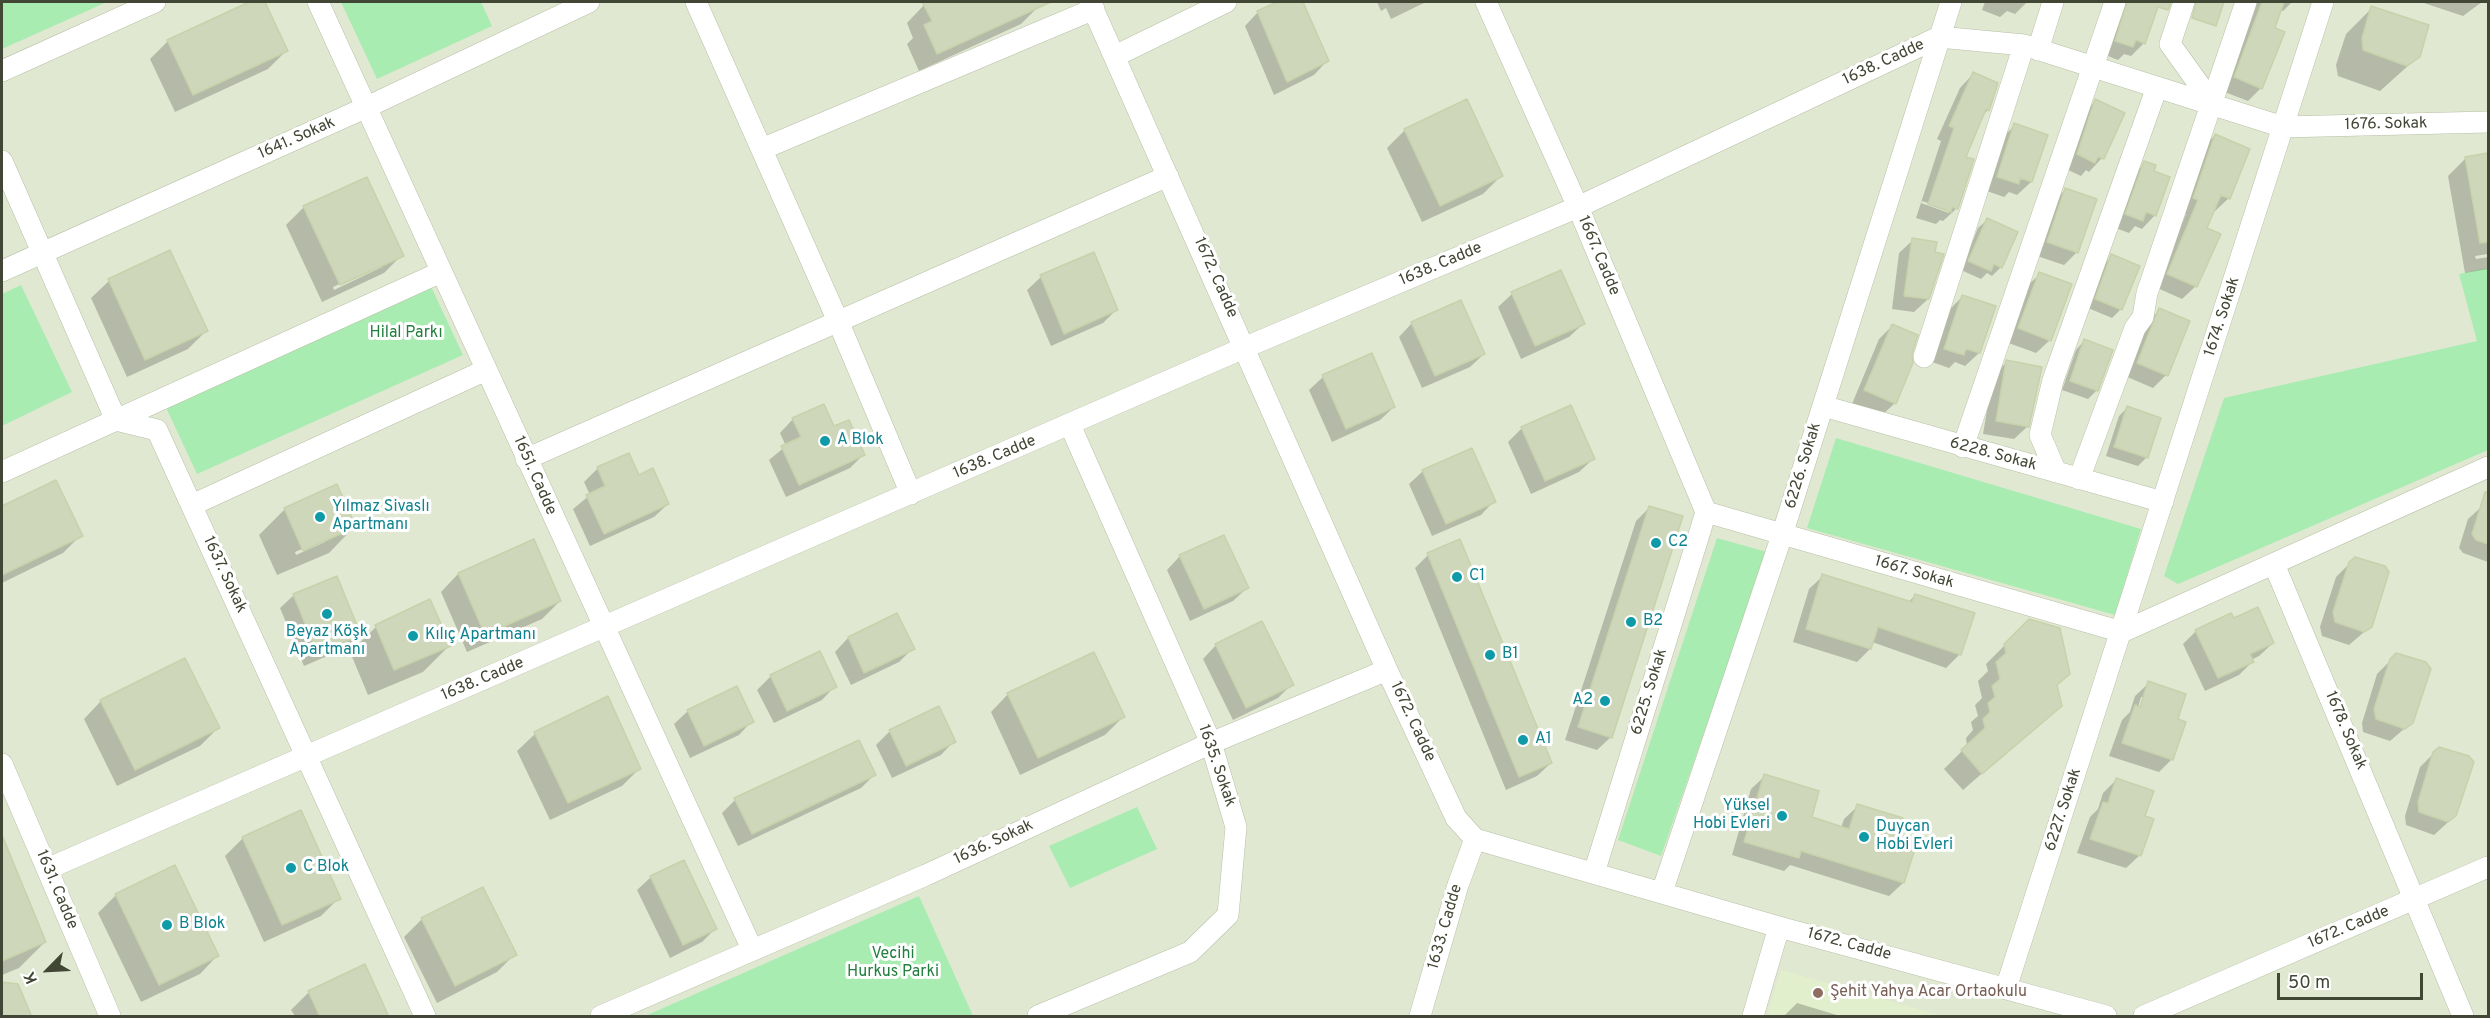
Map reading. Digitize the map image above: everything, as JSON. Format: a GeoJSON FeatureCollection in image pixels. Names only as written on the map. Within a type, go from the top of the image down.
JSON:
{"type":"FeatureCollection","features":[{"type":"Feature","properties":{"kind":"street"},"geometry":{"type":"LineString","coordinates":[[2,71],[155,2]]}},
{"type":"Feature","properties":{"kind":"street","name":"1651. Cadde"},"geometry":{"type":"LineString","coordinates":[[318,2],[752,949]]}},
{"type":"Feature","properties":{"kind":"street","name":"1641. Sokak"},"geometry":{"type":"LineString","coordinates":[[2,271],[367,107],[589,2]]}},
{"type":"Feature","properties":{"kind":"street"},"geometry":{"type":"LineString","coordinates":[[696,2],[838,321],[911,494]]}},
{"type":"Feature","properties":{"kind":"street"},"geometry":{"type":"LineString","coordinates":[[1115,57],[1227,2]]}},
{"type":"Feature","properties":{"kind":"street","name":"1667. Cadde"},"geometry":{"type":"LineString","coordinates":[[1486,2],[1578,207],[1706,512]]}},
{"type":"Feature","properties":{"kind":"street","name":"6226. Sokak"},"geometry":{"type":"LineString","coordinates":[[1662,892],[1782,535],[1951,2]]}},
{"type":"Feature","properties":{"kind":"street"},"geometry":{"type":"LineString","coordinates":[[1924,357],[2031,48],[2053,2]]}},
{"type":"Feature","properties":{"kind":"street"},"geometry":{"type":"LineString","coordinates":[[1963,447],[2115,2]]}},
{"type":"Feature","properties":{"kind":"street"},"geometry":{"type":"LineString","coordinates":[[2184,2],[2170,44],[2213,104]]}},
{"type":"Feature","properties":{"kind":"street"},"geometry":{"type":"LineString","coordinates":[[2079,479],[2134,327],[2143,316],[2147,293],[2246,2]]}},
{"type":"Feature","properties":{"kind":"street","name":"1674. Sokak"},"geometry":{"type":"LineString","coordinates":[[2122,633],[2323,2]]}},
{"type":"Feature","properties":{"kind":"street"},"geometry":{"type":"LineString","coordinates":[[762,149],[1092,5]]}},
{"type":"Feature","properties":{"kind":"street","name":"1672. Cadde"},"geometry":{"type":"LineString","coordinates":[[1092,5],[1246,347],[1387,670],[1456,818],[1476,838],[1779,927],[2006,987],[2106,1017]]}},
{"type":"Feature","properties":{"kind":"street","name":"1638. Cadde"},"geometry":{"type":"LineString","coordinates":[[47,869],[1246,347],[1578,207],[1939,37]]}},
{"type":"Feature","properties":{"kind":"street","name":"1676. Sokak"},"geometry":{"type":"LineString","coordinates":[[1939,37],[2031,48],[2283,127],[2488,122]]}},
{"type":"Feature","properties":{"kind":"street"},"geometry":{"type":"LineString","coordinates":[[2056,472],[2040,435],[2053,380],[2157,87]]}},
{"type":"Feature","properties":{"kind":"street"},"geometry":{"type":"LineString","coordinates":[[2,161],[40,253],[116,420]]}},
{"type":"Feature","properties":{"kind":"street"},"geometry":{"type":"LineString","coordinates":[[526,459],[1168,176]]}},
{"type":"Feature","properties":{"kind":"street"},"geometry":{"type":"LineString","coordinates":[[2,472],[441,272]]}},
{"type":"Feature","properties":{"kind":"street"},"geometry":{"type":"LineString","coordinates":[[192,505],[486,370]]}},
{"type":"Feature","properties":{"kind":"street","name":"6228. Sokak"},"geometry":{"type":"LineString","coordinates":[[1823,406],[2163,502]]}},
{"type":"Feature","properties":{"kind":"street","name":"1637. Sokak"},"geometry":{"type":"LineString","coordinates":[[116,420],[158,430],[308,755],[425,1017]]}},
{"type":"Feature","properties":{"kind":"street","name":"1635. Sokak"},"geometry":{"type":"LineString","coordinates":[[1038,1017],[1190,952],[1228,915],[1236,827],[1211,743],[1070,425]]}},
{"type":"Feature","properties":{"kind":"street"},"geometry":{"type":"LineString","coordinates":[[2122,633],[2488,467]]}},
{"type":"Feature","properties":{"kind":"street","name":"1667. Sokak"},"geometry":{"type":"LineString","coordinates":[[1706,512],[2122,633]]}},
{"type":"Feature","properties":{"kind":"street","name":"6225. Sokak"},"geometry":{"type":"LineString","coordinates":[[1594,873],[1706,512]]}},
{"type":"Feature","properties":{"kind":"street","name":"1678. Sokak"},"geometry":{"type":"LineString","coordinates":[[2274,564],[2416,899],[2463,1017]]}},
{"type":"Feature","properties":{"kind":"street","name":"6227. Sokak"},"geometry":{"type":"LineString","coordinates":[[2006,987],[2122,633]]}},
{"type":"Feature","properties":{"kind":"street","name":"1636. Sokak"},"geometry":{"type":"LineString","coordinates":[[600,1017],[926,875],[1211,743],[1387,670]]}},
{"type":"Feature","properties":{"kind":"street","name":"1631. Cadde"},"geometry":{"type":"LineString","coordinates":[[2,764],[110,1017]]}},
{"type":"Feature","properties":{"kind":"street","name":"1633. Cadde"},"geometry":{"type":"LineString","coordinates":[[1420,1017],[1458,885],[1476,838]]}},
{"type":"Feature","properties":{"kind":"street","name":"1672. Cadde"},"geometry":{"type":"LineString","coordinates":[[2144,1017],[2488,867]]}},
{"type":"Feature","properties":{"kind":"street"},"geometry":{"type":"LineString","coordinates":[[1753,1017],[1779,927]]}},
{"type":"Feature","properties":{"kind":"shaded area"},"geometry":{"type":"Polygon","coordinates":[[[2,2],[2488,2],[2488,1016],[2,1016],[2,2]]]}},
{"type":"Feature","properties":{"kind":"shaded area","name":"Şehit Yahya Acar Ortaokulu"},"geometry":{"type":"Polygon","coordinates":[[[1781,970],[1942,1016],[1767,1016],[1781,970]]]}},
{"type":"Feature","properties":{"kind":"green space"},"geometry":{"type":"Polygon","coordinates":[[[2,2],[107,2],[2,49],[2,2]]]}},
{"type":"Feature","properties":{"kind":"green space"},"geometry":{"type":"Polygon","coordinates":[[[341,2],[481,2],[492,26],[377,79],[341,2]]]}},
{"type":"Feature","properties":{"kind":"green space"},"geometry":{"type":"Polygon","coordinates":[[[2488,268],[2488,450],[2178,584],[2164,576],[2224,398],[2477,341],[2459,274],[2488,268]]]}},
{"type":"Feature","properties":{"kind":"green space","name":"Hilal Parkı"},"geometry":{"type":"Polygon","coordinates":[[[427,278],[463,355],[197,474],[162,399],[427,278]]]}},
{"type":"Feature","properties":{"kind":"green space"},"geometry":{"type":"Polygon","coordinates":[[[21,285],[72,392],[2,426],[2,294],[21,285]]]}},
{"type":"Feature","properties":{"kind":"green space"},"geometry":{"type":"Polygon","coordinates":[[[1836,438],[2141,529],[2115,615],[1807,528],[1836,438]]]}},
{"type":"Feature","properties":{"kind":"green space"},"geometry":{"type":"Polygon","coordinates":[[[1717,538],[1767,552],[1661,856],[1618,840],[1717,538]]]}},
{"type":"Feature","properties":{"kind":"green space"},"geometry":{"type":"Polygon","coordinates":[[[1137,807],[1157,849],[1070,888],[1049,846],[1137,807]]]}},
{"type":"Feature","properties":{"kind":"green space","name":"Vecihi Hurkus Parki"},"geometry":{"type":"Polygon","coordinates":[[[919,896],[973,1016],[645,1016],[919,896]]]}},
{"type":"Feature","properties":{"kind":"building"},"geometry":{"type":"Polygon","coordinates":[[[249,2],[265,2],[288,51],[193,95],[167,40],[249,2]]]}},
{"type":"Feature","properties":{"kind":"building"},"geometry":{"type":"Polygon","coordinates":[[[922,2],[1051,2],[937,54],[924,25],[932,21],[922,2]]]}},
{"type":"Feature","properties":{"kind":"building"},"geometry":{"type":"Polygon","coordinates":[[[1277,2],[1303,2],[1329,61],[1287,82],[1257,11],[1277,2]]]}},
{"type":"Feature","properties":{"kind":"building"},"geometry":{"type":"Polygon","coordinates":[[[2127,2],[2171,2],[2168,10],[2158,7],[2145,44],[2136,40],[2133,47],[2115,41],[2127,2]]]}},
{"type":"Feature","properties":{"kind":"building"},"geometry":{"type":"Polygon","coordinates":[[[2196,2],[2224,2],[2216,26],[2192,18],[2196,2]]]}},
{"type":"Feature","properties":{"kind":"building"},"geometry":{"type":"Polygon","coordinates":[[[2262,2],[2284,2],[2275,28],[2285,32],[2262,89],[2234,77],[2262,2]]]}},
{"type":"Feature","properties":{"kind":"building"},"geometry":{"type":"Polygon","coordinates":[[[2371,6],[2429,25],[2420,57],[2407,66],[2363,50],[2362,38],[2371,6]]]}},
{"type":"Feature","properties":{"kind":"building"},"geometry":{"type":"Polygon","coordinates":[[[1973,72],[1998,83],[1989,111],[1986,109],[1966,157],[1974,159],[1958,209],[1952,207],[1951,212],[1928,204],[1954,128],[1949,126],[1973,72]]]}},
{"type":"Feature","properties":{"kind":"building"},"geometry":{"type":"Polygon","coordinates":[[[1467,99],[1503,176],[1440,206],[1404,129],[1467,99]]]}},
{"type":"Feature","properties":{"kind":"building"},"geometry":{"type":"Polygon","coordinates":[[[2095,99],[2125,113],[2104,159],[2098,157],[2095,163],[2077,154],[2095,99]]]}},
{"type":"Feature","properties":{"kind":"building"},"geometry":{"type":"Polygon","coordinates":[[[2014,123],[2048,135],[2032,182],[2020,178],[2019,184],[1997,177],[2014,123]]]}},
{"type":"Feature","properties":{"kind":"building"},"geometry":{"type":"Polygon","coordinates":[[[2215,134],[2250,149],[2230,199],[2221,195],[2207,228],[2221,234],[2197,287],[2167,274],[2198,200],[2193,198],[2215,134]]]}},
{"type":"Feature","properties":{"kind":"building"},"geometry":{"type":"Polygon","coordinates":[[[2488,153],[2488,242],[2480,243],[2465,157],[2488,153]]]}},
{"type":"Feature","properties":{"kind":"building"},"geometry":{"type":"Polygon","coordinates":[[[2144,161],[2156,165],[2154,171],[2170,177],[2156,216],[2146,212],[2143,221],[2125,214],[2144,161]]]}},
{"type":"Feature","properties":{"kind":"building"},"geometry":{"type":"Polygon","coordinates":[[[367,177],[404,256],[340,285],[303,206],[367,177]]]}},
{"type":"Feature","properties":{"kind":"building"},"geometry":{"type":"Polygon","coordinates":[[[2065,188],[2097,199],[2078,253],[2047,242],[2065,188]]]}},
{"type":"Feature","properties":{"kind":"building"},"geometry":{"type":"Polygon","coordinates":[[[1987,218],[2018,232],[2002,268],[1994,264],[1991,271],[1968,261],[1987,218]]]}},
{"type":"Feature","properties":{"kind":"building"},"geometry":{"type":"Polygon","coordinates":[[[1912,238],[1937,242],[1935,252],[1944,254],[1929,299],[1904,296],[1912,238]]]}},
{"type":"Feature","properties":{"kind":"building"},"geometry":{"type":"Polygon","coordinates":[[[170,250],[208,331],[145,360],[108,279],[170,250]]]}},
{"type":"Feature","properties":{"kind":"building"},"geometry":{"type":"Polygon","coordinates":[[[1094,252],[1118,310],[1064,334],[1040,275],[1094,252]]]}},
{"type":"Feature","properties":{"kind":"building"},"geometry":{"type":"Polygon","coordinates":[[[2111,254],[2140,266],[2122,310],[2095,299],[2111,254]]]}},
{"type":"Feature","properties":{"kind":"building"},"geometry":{"type":"Polygon","coordinates":[[[1561,270],[1585,324],[1535,346],[1511,292],[1561,270]]]}},
{"type":"Feature","properties":{"kind":"building"},"geometry":{"type":"Polygon","coordinates":[[[2039,272],[2072,284],[2051,341],[2018,328],[2039,272]]]}},
{"type":"Feature","properties":{"kind":"building"},"geometry":{"type":"Polygon","coordinates":[[[1962,295],[1996,306],[1980,353],[1966,349],[1964,355],[1944,349],[1962,295]]]}},
{"type":"Feature","properties":{"kind":"building"},"geometry":{"type":"Polygon","coordinates":[[[1461,300],[1485,354],[1435,376],[1411,322],[1461,300]]]}},
{"type":"Feature","properties":{"kind":"building"},"geometry":{"type":"Polygon","coordinates":[[[2159,308],[2190,321],[2168,376],[2137,363],[2159,308]]]}},
{"type":"Feature","properties":{"kind":"building"},"geometry":{"type":"Polygon","coordinates":[[[1892,324],[1918,335],[1912,354],[1913,363],[1896,404],[1864,390],[1892,324]]]}},
{"type":"Feature","properties":{"kind":"building"},"geometry":{"type":"Polygon","coordinates":[[[2084,339],[2113,350],[2098,391],[2070,381],[2084,339]]]}},
{"type":"Feature","properties":{"kind":"building"},"geometry":{"type":"Polygon","coordinates":[[[1372,353],[1395,407],[1346,429],[1322,375],[1372,353]]]}},
{"type":"Feature","properties":{"kind":"building"},"geometry":{"type":"Polygon","coordinates":[[[2006,360],[2042,367],[2029,427],[1996,421],[2006,360]]]}},
{"type":"Feature","properties":{"kind":"building","name":"A Blok"},"geometry":{"type":"Polygon","coordinates":[[[824,404],[834,426],[849,420],[865,455],[799,485],[781,446],[801,437],[792,418],[824,404]]]}},
{"type":"Feature","properties":{"kind":"building"},"geometry":{"type":"Polygon","coordinates":[[[1571,405],[1595,459],[1545,481],[1521,427],[1571,405]]]}},
{"type":"Feature","properties":{"kind":"building"},"geometry":{"type":"Polygon","coordinates":[[[2127,406],[2161,418],[2148,458],[2114,447],[2127,406]]]}},
{"type":"Feature","properties":{"kind":"building"},"geometry":{"type":"Polygon","coordinates":[[[1472,448],[1496,502],[1446,524],[1422,470],[1472,448]]]}},
{"type":"Feature","properties":{"kind":"building"},"geometry":{"type":"Polygon","coordinates":[[[629,453],[639,475],[653,468],[669,504],[604,534],[586,495],[605,486],[597,467],[629,453]]]}},
{"type":"Feature","properties":{"kind":"building"},"geometry":{"type":"Polygon","coordinates":[[[56,480],[83,536],[2,575],[2,506],[56,480]]]}},
{"type":"Feature","properties":{"kind":"building","name":"Yılmaz Sivaslı Apartmanı"},"geometry":{"type":"Polygon","coordinates":[[[337,484],[356,527],[303,551],[284,508],[337,484]]]}},
{"type":"Feature","properties":{"kind":"building"},"geometry":{"type":"Polygon","coordinates":[[[2485,492],[2488,492],[2488,544],[2476,540],[2472,534],[2485,492]]]}},
{"type":"Feature","properties":{"kind":"building"},"geometry":{"type":"Polygon","coordinates":[[[1649,506],[1683,516],[1612,738],[1578,727],[1649,506]]]}},
{"type":"Feature","properties":{"kind":"building"},"geometry":{"type":"Polygon","coordinates":[[[1224,535],[1249,588],[1204,609],[1179,555],[1224,535]]]}},
{"type":"Feature","properties":{"kind":"building"},"geometry":{"type":"Polygon","coordinates":[[[534,539],[561,601],[485,635],[458,573],[534,539]]]}},
{"type":"Feature","properties":{"kind":"building"},"geometry":{"type":"Polygon","coordinates":[[[1460,539],[1552,763],[1519,777],[1427,553],[1460,539]]]}},
{"type":"Feature","properties":{"kind":"building"},"geometry":{"type":"Polygon","coordinates":[[[2355,557],[2385,566],[2389,572],[2372,627],[2364,632],[2335,622],[2333,612],[2349,562],[2355,557]]]}},
{"type":"Feature","properties":{"kind":"building"},"geometry":{"type":"Polygon","coordinates":[[[1822,574],[1912,602],[1915,594],[1975,613],[1961,655],[1878,627],[1871,649],[1806,629],[1822,574]]]}},
{"type":"Feature","properties":{"kind":"building","name":"Beyaz Köşk Apartmanı"},"geometry":{"type":"Polygon","coordinates":[[[337,576],[361,635],[317,653],[293,594],[337,576]]]}},
{"type":"Feature","properties":{"kind":"building","name":"Kılıç Apartmanı"},"geometry":{"type":"Polygon","coordinates":[[[430,599],[451,646],[394,670],[375,625],[430,599]]]}},
{"type":"Feature","properties":{"kind":"building"},"geometry":{"type":"Polygon","coordinates":[[[2258,607],[2274,643],[2250,654],[2254,662],[2218,678],[2195,630],[2231,613],[2234,618],[2258,607]]]}},
{"type":"Feature","properties":{"kind":"building"},"geometry":{"type":"Polygon","coordinates":[[[897,613],[915,649],[864,673],[848,637],[897,613]]]}},
{"type":"Feature","properties":{"kind":"building"},"geometry":{"type":"Polygon","coordinates":[[[2029,619],[2060,628],[2070,674],[2057,685],[2062,706],[1982,774],[1961,750],[1985,728],[1983,719],[1990,712],[1988,703],[1995,697],[1992,686],[2000,679],[1996,662],[2006,653],[2004,644],[2029,619]]]}},
{"type":"Feature","properties":{"kind":"building"},"geometry":{"type":"Polygon","coordinates":[[[1262,621],[1294,685],[1246,708],[1215,644],[1262,621]]]}},
{"type":"Feature","properties":{"kind":"building"},"geometry":{"type":"Polygon","coordinates":[[[820,651],[837,687],[787,711],[770,675],[820,651]]]}},
{"type":"Feature","properties":{"kind":"building"},"geometry":{"type":"Polygon","coordinates":[[[1094,652],[1125,717],[1038,758],[1007,693],[1094,652]]]}},
{"type":"Feature","properties":{"kind":"building"},"geometry":{"type":"Polygon","coordinates":[[[2396,653],[2426,662],[2431,669],[2413,723],[2405,729],[2376,719],[2374,709],[2390,659],[2396,653]]]}},
{"type":"Feature","properties":{"kind":"building"},"geometry":{"type":"Polygon","coordinates":[[[185,658],[220,728],[135,770],[100,700],[185,658]]]}},
{"type":"Feature","properties":{"kind":"building"},"geometry":{"type":"Polygon","coordinates":[[[2148,681],[2186,694],[2178,719],[2186,722],[2173,760],[2122,743],[2135,705],[2140,707],[2148,681]]]}},
{"type":"Feature","properties":{"kind":"building"},"geometry":{"type":"Polygon","coordinates":[[[737,686],[754,722],[704,746],[687,710],[737,686]]]}},
{"type":"Feature","properties":{"kind":"building"},"geometry":{"type":"Polygon","coordinates":[[[608,696],[641,769],[568,803],[534,732],[608,696]]]}},
{"type":"Feature","properties":{"kind":"building"},"geometry":{"type":"Polygon","coordinates":[[[939,706],[956,742],[906,766],[889,730],[939,706]]]}},
{"type":"Feature","properties":{"kind":"building"},"geometry":{"type":"Polygon","coordinates":[[[859,740],[876,775],[752,834],[734,798],[859,740]]]}},
{"type":"Feature","properties":{"kind":"building"},"geometry":{"type":"Polygon","coordinates":[[[2439,747],[2469,756],[2474,762],[2456,816],[2448,822],[2419,812],[2418,802],[2433,752],[2439,747]]]}},
{"type":"Feature","properties":{"kind":"building"},"geometry":{"type":"Polygon","coordinates":[[[1764,774],[1819,791],[1812,817],[1849,829],[1857,804],[1903,818],[1895,846],[1914,852],[1904,883],[1801,851],[1799,858],[1744,842],[1764,774]]]}},
{"type":"Feature","properties":{"kind":"building"},"geometry":{"type":"Polygon","coordinates":[[[2116,778],[2154,791],[2145,816],[2154,819],[2141,856],[2090,839],[2103,802],[2108,803],[2116,778]]]}},
{"type":"Feature","properties":{"kind":"building","name":"C Blok"},"geometry":{"type":"Polygon","coordinates":[[[301,810],[341,899],[282,925],[242,837],[301,810]]]}},
{"type":"Feature","properties":{"kind":"building"},"geometry":{"type":"Polygon","coordinates":[[[2,835],[46,942],[2,961],[2,835]]]}},
{"type":"Feature","properties":{"kind":"building"},"geometry":{"type":"Polygon","coordinates":[[[684,860],[717,929],[683,945],[650,876],[684,860]]]}},
{"type":"Feature","properties":{"kind":"building","name":"B Blok"},"geometry":{"type":"Polygon","coordinates":[[[175,865],[219,956],[159,985],[115,894],[175,865]]]}},
{"type":"Feature","properties":{"kind":"building"},"geometry":{"type":"Polygon","coordinates":[[[483,887],[517,955],[455,986],[421,918],[483,887]]]}},
{"type":"Feature","properties":{"kind":"building"},"geometry":{"type":"Polygon","coordinates":[[[365,964],[389,1017],[320,1017],[308,991],[365,964]]]}},
{"type":"Feature","properties":{"kind":"building"},"geometry":{"type":"Polygon","coordinates":[[[2,982],[18,984],[32,1017],[2,1017],[2,982]]]}},
{"type":"Feature","properties":{"kind":"place","name":"A Blok"},"geometry":{"type":"Point","coordinates":[825,441]}},
{"type":"Feature","properties":{"kind":"place","name":"Yılmaz Sivaslı Apartmanı"},"geometry":{"type":"Point","coordinates":[320,517]}},
{"type":"Feature","properties":{"kind":"place","name":"C2"},"geometry":{"type":"Point","coordinates":[1656,543]}},
{"type":"Feature","properties":{"kind":"place","name":"C1"},"geometry":{"type":"Point","coordinates":[1457,577]}},
{"type":"Feature","properties":{"kind":"place","name":"Beyaz Köşk Apartmanı"},"geometry":{"type":"Point","coordinates":[327,614]}},
{"type":"Feature","properties":{"kind":"place","name":"B2"},"geometry":{"type":"Point","coordinates":[1631,622]}},
{"type":"Feature","properties":{"kind":"place","name":"Kılıç Apartmanı"},"geometry":{"type":"Point","coordinates":[413,636]}},
{"type":"Feature","properties":{"kind":"place","name":"B1"},"geometry":{"type":"Point","coordinates":[1490,655]}},
{"type":"Feature","properties":{"kind":"place","name":"A2"},"geometry":{"type":"Point","coordinates":[1605,701]}},
{"type":"Feature","properties":{"kind":"place","name":"A1"},"geometry":{"type":"Point","coordinates":[1523,740]}},
{"type":"Feature","properties":{"kind":"place","name":"Yüksel Hobi Evleri"},"geometry":{"type":"Point","coordinates":[1782,816]}},
{"type":"Feature","properties":{"kind":"place","name":"Duycan Hobi Evleri"},"geometry":{"type":"Point","coordinates":[1864,837]}},
{"type":"Feature","properties":{"kind":"place","name":"C Blok"},"geometry":{"type":"Point","coordinates":[291,868]}},
{"type":"Feature","properties":{"kind":"place","name":"B Blok"},"geometry":{"type":"Point","coordinates":[167,925]}},
{"type":"Feature","properties":{"kind":"place","name":"Şehit Yahya Acar Ortaokulu"},"geometry":{"type":"Point","coordinates":[1818,993]}}]}
